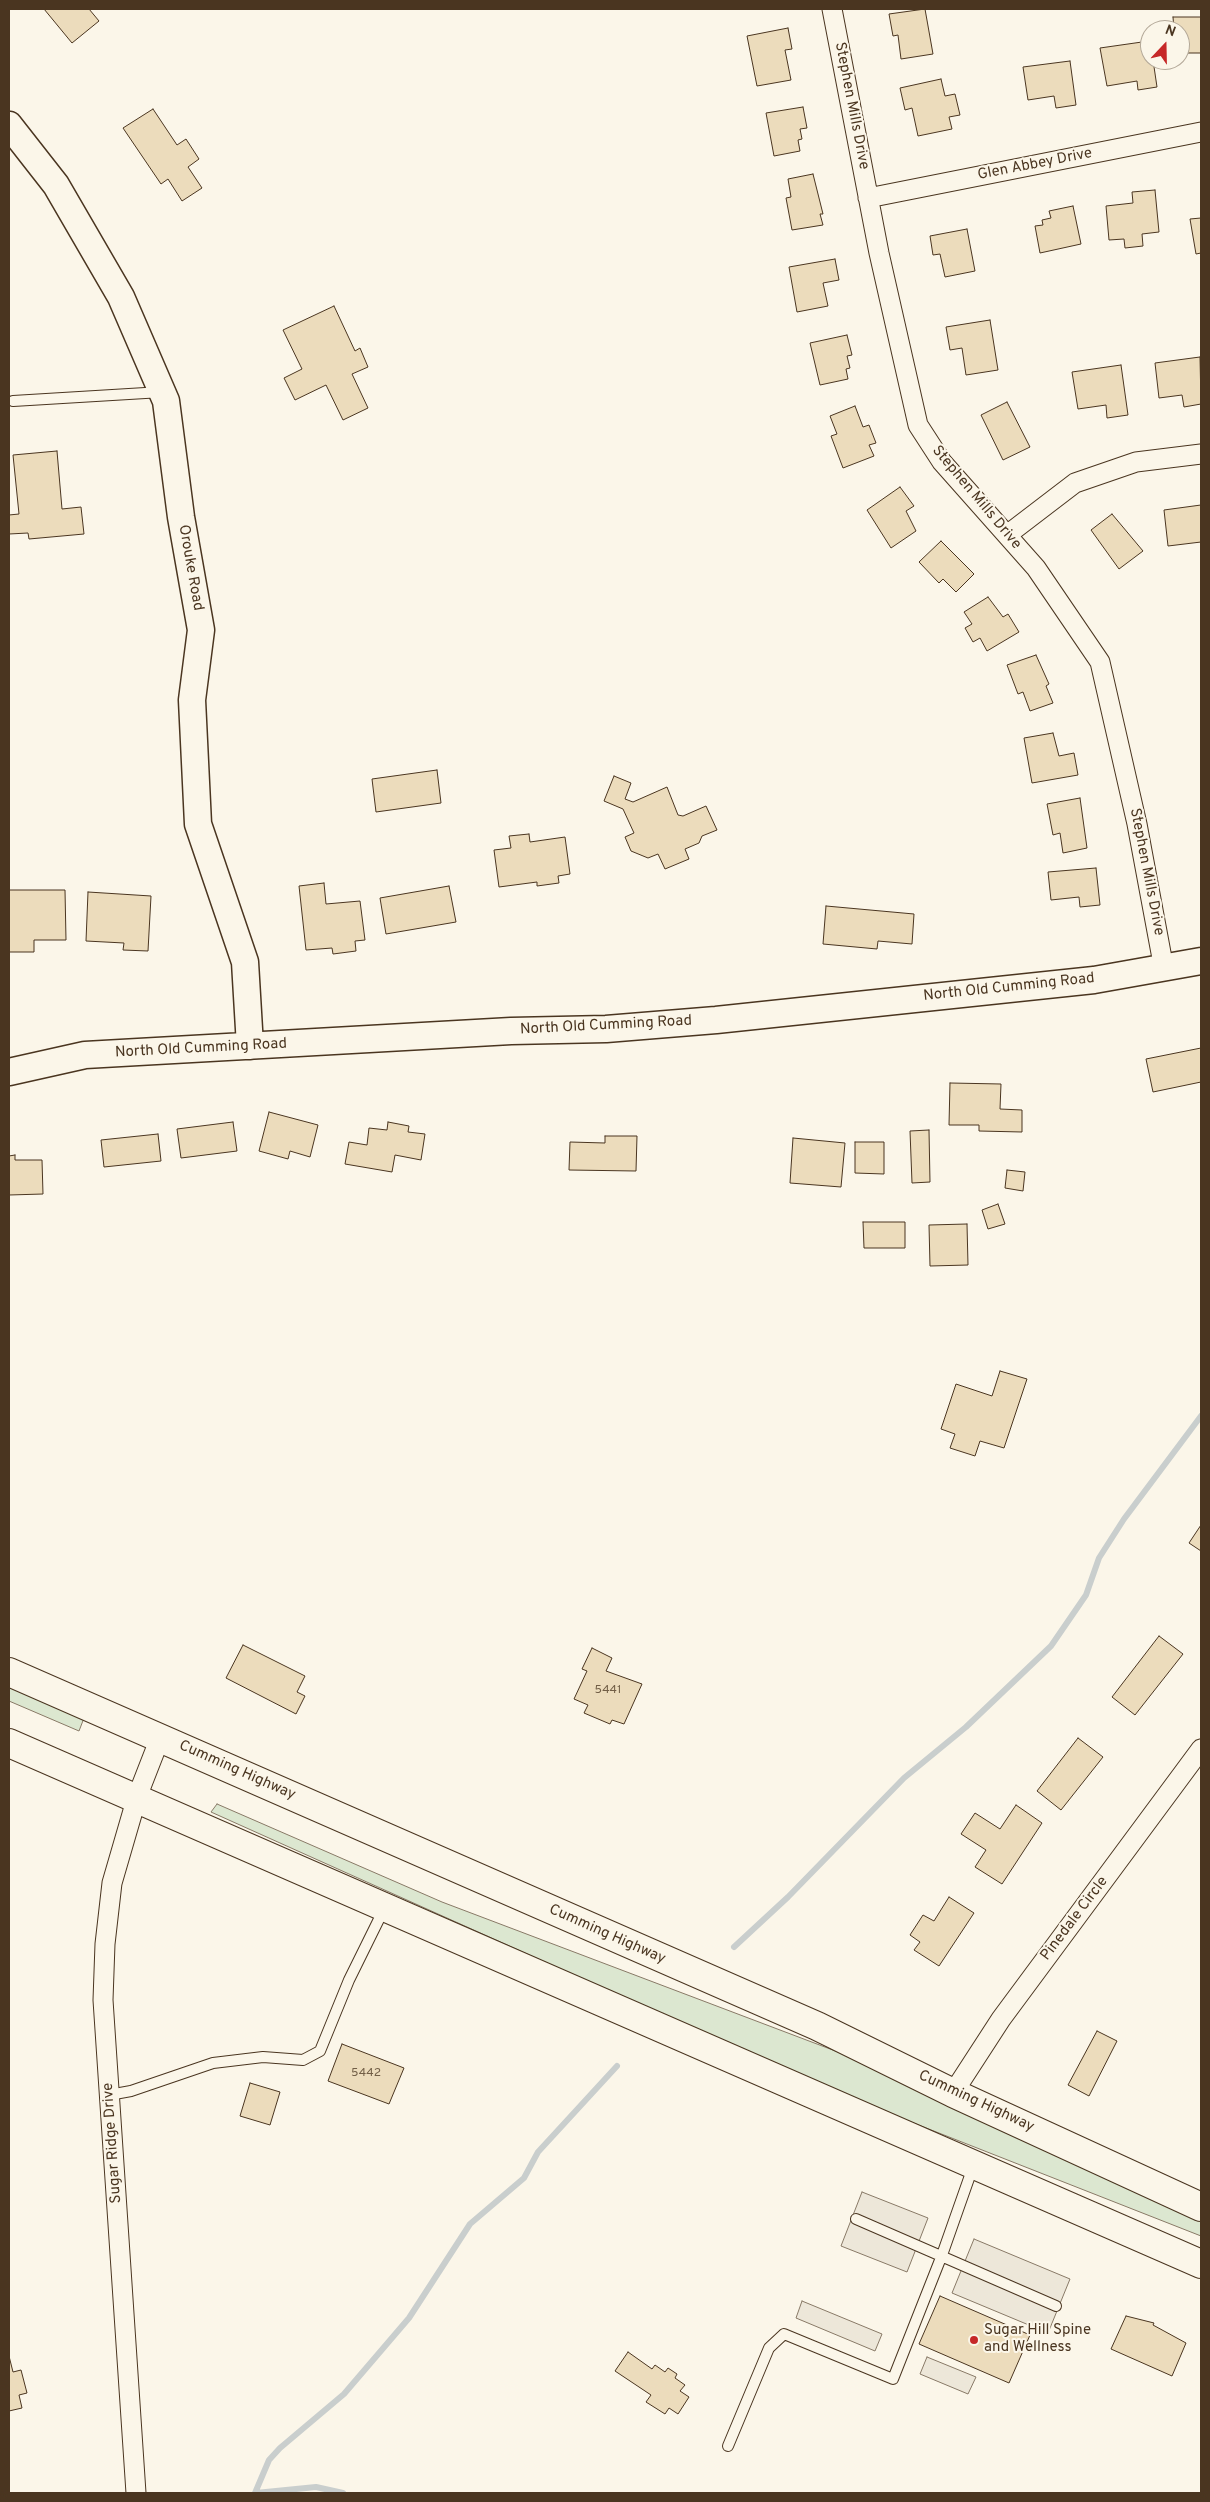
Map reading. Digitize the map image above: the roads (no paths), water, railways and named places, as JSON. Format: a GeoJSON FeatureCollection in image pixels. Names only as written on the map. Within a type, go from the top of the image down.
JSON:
{"type":"FeatureCollection","features":[{"type":"Feature","properties":{"kind":"highway","name":"Cumming Highway"},"geometry":{"type":"LineString","coordinates":[[9,1672],[817,2026],[953,2093],[1201,2206]]}},
{"type":"Feature","properties":{"kind":"highway"},"geometry":{"type":"LineString","coordinates":[[9,1743],[137,1797],[1201,2264]]}},
{"type":"Feature","properties":{"kind":"street","name":"Stephen Mills Drive"},"geometry":{"type":"LineString","coordinates":[[832,9],[868,198],[918,425],[942,462],[1036,568],[1100,662],[1137,824],[1164,969]]}},
{"type":"Feature","properties":{"kind":"street","name":"Orouke Road"},"geometry":{"type":"LineString","coordinates":[[9,125],[56,184],[121,297],[166,401],[181,517],[201,630],[192,700],[198,824],[244,962],[250,1046]]}},
{"type":"Feature","properties":{"kind":"street","name":"Glen Abbey Drive"},"geometry":{"type":"LineString","coordinates":[[868,198],[1201,132]]}},
{"type":"Feature","properties":{"kind":"street"},"geometry":{"type":"LineString","coordinates":[[1007,535],[1075,483],[1136,462],[1201,454]]}},
{"type":"Feature","properties":{"kind":"street","name":"North Old Cumming Road"},"geometry":{"type":"LineString","coordinates":[[9,1072],[85,1055],[511,1031],[615,1028],[1094,980],[1201,961]]}},
{"type":"Feature","properties":{"kind":"street","name":"Sugar Ridge Drive"},"geometry":{"type":"LineString","coordinates":[[136,2493],[103,2000],[104,1944],[112,1883],[137,1797],[160,1738]]}},
{"type":"Feature","properties":{"kind":"street","name":"Pinedale Circle"},"geometry":{"type":"LineString","coordinates":[[953,2093],[1001,2019],[1201,1749]]}},
{"type":"Feature","properties":{"kind":"lane"},"geometry":{"type":"LineString","coordinates":[[13,402],[162,392]]}},
{"type":"Feature","properties":{"kind":"lane"},"geometry":{"type":"LineString","coordinates":[[109,2095],[132,2092],[213,2063],[263,2057],[303,2060],[320,2052],[349,1980],[386,1906]]}},
{"type":"Feature","properties":{"kind":"lane"},"geometry":{"type":"LineString","coordinates":[[728,2446],[769,2348],[784,2334],[893,2379],[942,2255],[974,2163]]}},
{"type":"Feature","properties":{"kind":"lane"},"geometry":{"type":"LineString","coordinates":[[856,2219],[1056,2306]]}},
{"type":"Feature","properties":{"kind":"waterway"},"geometry":{"type":"LineString","coordinates":[[734,1947],[788,1897],[904,1778],[966,1727],[1051,1646],[1086,1595],[1099,1558],[1124,1519],[1201,1416]]}},
{"type":"Feature","properties":{"kind":"waterway"},"geometry":{"type":"LineString","coordinates":[[255,2493],[269,2460],[280,2448],[344,2394],[409,2318],[470,2224],[524,2178],[538,2152],[617,2066]]}},
{"type":"Feature","properties":{"kind":"waterway"},"geometry":{"type":"LineString","coordinates":[[256,2493],[316,2487],[343,2493]]}},
{"type":"Feature","properties":{"kind":"place","name":"Sugar Hill Spine and Wellness"},"geometry":{"type":"Point","coordinates":[974,2340]}}]}
